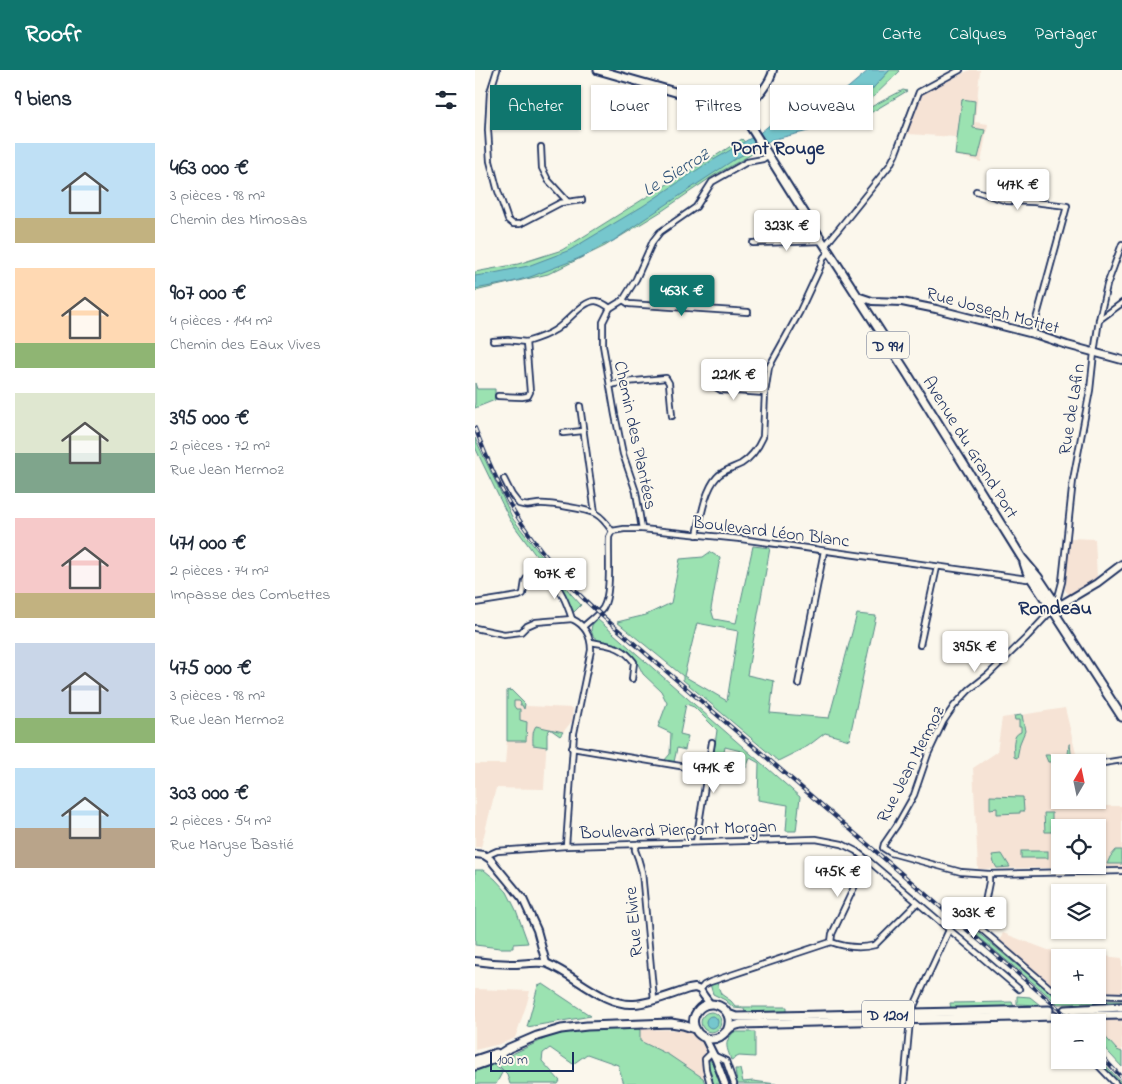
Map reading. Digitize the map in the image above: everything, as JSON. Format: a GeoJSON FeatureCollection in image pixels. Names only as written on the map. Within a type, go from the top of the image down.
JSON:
{"type":"FeatureCollection","features":[{"type":"Feature","properties":{"kind":"main road"},"geometry":{"type":"LineString","coordinates":[[597,70],[677,92]]}},
{"type":"Feature","properties":{"kind":"main road","name":"D 991"},"geometry":{"type":"LineString","coordinates":[[752,130],[767,153]]}},
{"type":"Feature","properties":{"kind":"main road","name":"Avenue du Grand Port"},"geometry":{"type":"LineString","coordinates":[[767,153],[1035,577]]}},
{"type":"Feature","properties":{"kind":"main road","name":"D 991"},"geometry":{"type":"LineString","coordinates":[[1035,577],[1055,606],[1081,652],[1122,717]]}},
{"type":"Feature","properties":{"kind":"main road"},"geometry":{"type":"LineString","coordinates":[[475,1060],[504,1051],[537,1036],[574,1027],[671,1023],[695,1029],[705,1038],[715,1039],[727,1031],[729,1023],[728,1014],[721,1006],[707,1005],[697,1012],[695,1016],[695,1029]]}},
{"type":"Feature","properties":{"kind":"main road"},"geometry":{"type":"LineString","coordinates":[[1065,1010],[1122,1006]]}},
{"type":"Feature","properties":{"kind":"main road","name":"D 1201"},"geometry":{"type":"LineString","coordinates":[[727,1031],[732,1026],[741,1024],[1049,1010]]}},
{"type":"Feature","properties":{"kind":"main road","name":"D 1201"},"geometry":{"type":"LineString","coordinates":[[728,1014],[736,1017],[1051,1016]]}},
{"type":"Feature","properties":{"kind":"main road"},"geometry":{"type":"LineString","coordinates":[[671,1023],[695,1016]]}},
{"type":"Feature","properties":{"kind":"main road"},"geometry":{"type":"LineString","coordinates":[[1106,1016],[1122,1016]]}},
{"type":"Feature","properties":{"kind":"main road"},"geometry":{"type":"LineString","coordinates":[[475,1066],[489,1061],[504,1051]]}},
{"type":"Feature","properties":{"kind":"street"},"geometry":{"type":"LineString","coordinates":[[760,92],[770,80],[773,70]]}},
{"type":"Feature","properties":{"kind":"street"},"geometry":{"type":"LineString","coordinates":[[697,535],[706,499],[716,478],[723,472],[747,460],[763,437],[765,393],[769,368],[799,313],[819,270],[825,246],[890,164],[919,92],[960,70]]}},
{"type":"Feature","properties":{"kind":"street"},"geometry":{"type":"LineString","coordinates":[[497,71],[490,92],[490,161],[508,220],[513,224],[520,224],[560,203],[582,200]]}},
{"type":"Feature","properties":{"kind":"street"},"geometry":{"type":"LineString","coordinates":[[541,146],[543,168],[549,180],[568,202]]}},
{"type":"Feature","properties":{"kind":"street"},"geometry":{"type":"LineString","coordinates":[[493,341],[526,342],[544,337],[567,322],[586,303],[594,301],[610,308],[623,300],[659,232],[696,207],[712,182],[747,162],[763,159],[767,153]]}},
{"type":"Feature","properties":{"kind":"street"},"geometry":{"type":"LineString","coordinates":[[976,191],[1007,201],[1067,206],[1032,334]]}},
{"type":"Feature","properties":{"kind":"street"},"geometry":{"type":"LineString","coordinates":[[753,243],[825,246]]}},
{"type":"Feature","properties":{"kind":"street","name":"Rue de Lafin"},"geometry":{"type":"LineString","coordinates":[[1055,606],[1062,582],[1073,480],[1091,388],[1099,320],[1107,285],[1122,244]]}},
{"type":"Feature","properties":{"kind":"street","name":"Rue Joseph Mottet"},"geometry":{"type":"LineString","coordinates":[[856,295],[872,301],[908,303],[1032,334],[1122,360]]}},
{"type":"Feature","properties":{"kind":"street"},"geometry":{"type":"LineString","coordinates":[[623,300],[629,304],[748,312]]}},
{"type":"Feature","properties":{"kind":"street"},"geometry":{"type":"LineString","coordinates":[[1099,320],[1122,303]]}},
{"type":"Feature","properties":{"kind":"street","name":"Chemin des Plantées"},"geometry":{"type":"LineString","coordinates":[[610,308],[603,322],[603,345],[623,454],[636,492],[642,529]]}},
{"type":"Feature","properties":{"kind":"street"},"geometry":{"type":"LineString","coordinates":[[498,396],[528,396],[530,392],[526,342]]}},
{"type":"Feature","properties":{"kind":"street"},"geometry":{"type":"LineString","coordinates":[[610,385],[666,378],[669,382],[672,416]]}},
{"type":"Feature","properties":{"kind":"street"},"geometry":{"type":"LineString","coordinates":[[711,384],[721,390],[765,393]]}},
{"type":"Feature","properties":{"kind":"street"},"geometry":{"type":"LineString","coordinates":[[580,406],[595,513]]}},
{"type":"Feature","properties":{"kind":"street"},"geometry":{"type":"LineString","coordinates":[[563,433],[583,431]]}},
{"type":"Feature","properties":{"kind":"street"},"geometry":{"type":"LineString","coordinates":[[504,479],[519,504],[528,507],[538,504],[556,506],[595,513],[606,522],[611,531],[609,537],[606,600],[603,608],[583,627]]}},
{"type":"Feature","properties":{"kind":"street","name":"Boulevard Léon Blanc"},"geometry":{"type":"LineString","coordinates":[[611,531],[642,529],[741,539],[1027,579],[1035,577]]}},
{"type":"Feature","properties":{"kind":"street"},"geometry":{"type":"LineString","coordinates":[[798,684],[824,551]]}},
{"type":"Feature","properties":{"kind":"street"},"geometry":{"type":"LineString","coordinates":[[1055,606],[1097,583],[1122,564]]}},
{"type":"Feature","properties":{"kind":"street"},"geometry":{"type":"LineString","coordinates":[[920,645],[937,567]]}},
{"type":"Feature","properties":{"kind":"street"},"geometry":{"type":"LineString","coordinates":[[475,603],[519,596],[523,594],[525,580],[529,575],[548,576],[557,585],[572,619]]}},
{"type":"Feature","properties":{"kind":"street","name":"Rue Jean Mermoz"},"geometry":{"type":"LineString","coordinates":[[989,874],[961,872],[883,848],[914,794],[928,754],[943,722],[969,690],[988,675],[1026,638],[1055,606]]}},
{"type":"Feature","properties":{"kind":"street"},"geometry":{"type":"LineString","coordinates":[[475,628],[504,634],[521,632],[527,626],[536,622],[572,619],[583,627],[591,642],[574,732],[566,846]]}},
{"type":"Feature","properties":{"kind":"street"},"geometry":{"type":"LineString","coordinates":[[591,642],[618,647],[627,653],[635,662],[632,679]]}},
{"type":"Feature","properties":{"kind":"street"},"geometry":{"type":"LineString","coordinates":[[696,842],[712,742]]}},
{"type":"Feature","properties":{"kind":"street"},"geometry":{"type":"LineString","coordinates":[[573,748],[686,767]]}},
{"type":"Feature","properties":{"kind":"street"},"geometry":{"type":"LineString","coordinates":[[1106,763],[1122,760]]}},
{"type":"Feature","properties":{"kind":"street","name":"Boulevard Pierpont Morgan"},"geometry":{"type":"LineString","coordinates":[[487,857],[497,851],[566,846],[816,839],[842,844],[856,851],[867,860],[1019,989]]}},
{"type":"Feature","properties":{"kind":"street","name":"Rue Elvire"},"geometry":{"type":"LineString","coordinates":[[638,844],[635,850],[642,872],[654,1000]]}},
{"type":"Feature","properties":{"kind":"street"},"geometry":{"type":"LineString","coordinates":[[475,854],[487,857],[523,899],[537,930],[546,963]]}},
{"type":"Feature","properties":{"kind":"street"},"geometry":{"type":"LineString","coordinates":[[831,942],[832,934],[867,860]]}},
{"type":"Feature","properties":{"kind":"street"},"geometry":{"type":"LineString","coordinates":[[1051,989],[980,928],[989,874],[1122,871]]}},
{"type":"Feature","properties":{"kind":"street"},"geometry":{"type":"LineString","coordinates":[[702,993],[704,985],[710,982],[831,942],[845,946],[869,947],[875,945],[917,902]]}},
{"type":"Feature","properties":{"kind":"street"},"geometry":{"type":"LineString","coordinates":[[904,1084],[911,1016],[949,930]]}},
{"type":"Feature","properties":{"kind":"street"},"geometry":{"type":"LineString","coordinates":[[475,961],[503,964],[546,963],[603,996],[623,1004],[635,1004],[654,1000],[695,988],[702,993],[707,1005]]}},
{"type":"Feature","properties":{"kind":"street"},"geometry":{"type":"LineString","coordinates":[[1106,995],[1122,996]]}},
{"type":"Feature","properties":{"kind":"street"},"geometry":{"type":"LineString","coordinates":[[705,1038],[725,1084]]}},
{"type":"Feature","properties":{"kind":"street"},"geometry":{"type":"LineString","coordinates":[[710,1084],[705,1059],[713,1054],[715,1039]]}},
{"type":"Feature","properties":{"kind":"street"},"geometry":{"type":"LineString","coordinates":[[713,1054],[726,1061],[733,1084]]}},
{"type":"Feature","properties":{"kind":"street"},"geometry":{"type":"LineString","coordinates":[[1102,1069],[1116,1084]]}},
{"type":"Feature","properties":{"kind":"shaded area"},"geometry":{"type":"Polygon","coordinates":[[[970,70],[980,70],[975,122],[988,124],[981,162],[955,155],[955,137],[908,134],[921,94],[970,70]]]}},
{"type":"Feature","properties":{"kind":"shaded area"},"geometry":{"type":"Polygon","coordinates":[[[1070,538],[1095,539],[1097,577],[1070,596],[1065,590],[1070,538]]]}},
{"type":"Feature","properties":{"kind":"shaded area"},"geometry":{"type":"Polygon","coordinates":[[[511,690],[527,706],[573,708],[572,721],[560,736],[551,729],[547,734],[544,789],[496,788],[481,847],[475,847],[475,764],[505,764],[511,690]]]}},
{"type":"Feature","properties":{"kind":"shaded area"},"geometry":{"type":"Polygon","coordinates":[[[1065,708],[1076,754],[1051,754],[1051,809],[1106,809],[1106,806],[1122,806],[1122,867],[1106,867],[1106,819],[1051,819],[1051,868],[978,869],[973,768],[997,752],[1002,718],[1065,708]]]}},
{"type":"Feature","properties":{"kind":"shaded area"},"geometry":{"type":"Polygon","coordinates":[[[1003,933],[1051,950],[1051,997],[996,949],[1003,933]]]}},
{"type":"Feature","properties":{"kind":"shaded area"},"geometry":{"type":"Polygon","coordinates":[[[1106,956],[1122,958],[1122,1066],[1106,1048],[1106,1014],[1071,1014],[1059,1004],[1106,1004],[1106,956]]]}},
{"type":"Feature","properties":{"kind":"shaded area"},"geometry":{"type":"Polygon","coordinates":[[[475,989],[530,991],[515,1038],[475,1050],[475,989]]]}},
{"type":"Feature","properties":{"kind":"shaded area"},"geometry":{"type":"Polygon","coordinates":[[[640,1029],[686,1030],[706,1046],[703,1078],[669,1055],[640,1041],[640,1029]]]}},
{"type":"Feature","properties":{"kind":"green space"},"geometry":{"type":"Polygon","coordinates":[[[890,70],[900,71],[873,97],[873,89],[890,70]]]}},
{"type":"Feature","properties":{"kind":"green space"},"geometry":{"type":"Polygon","coordinates":[[[903,90],[907,91],[873,111],[873,106],[903,90]]]}},
{"type":"Feature","properties":{"kind":"green space"},"geometry":{"type":"Polygon","coordinates":[[[962,99],[975,101],[973,128],[985,130],[978,158],[955,155],[962,99]]]}},
{"type":"Feature","properties":{"kind":"green space"},"geometry":{"type":"Polygon","coordinates":[[[742,139],[754,153],[713,176],[662,211],[605,246],[548,274],[475,291],[475,272],[518,264],[562,250],[742,139]]]}},
{"type":"Feature","properties":{"kind":"green space"},"geometry":{"type":"Polygon","coordinates":[[[475,383],[477,389],[495,389],[495,400],[475,408],[475,383]]]}},
{"type":"Feature","properties":{"kind":"green space"},"geometry":{"type":"Polygon","coordinates":[[[475,438],[513,519],[581,605],[574,612],[560,585],[510,520],[475,447],[475,438]]]}},
{"type":"Feature","properties":{"kind":"green space"},"geometry":{"type":"Polygon","coordinates":[[[753,546],[770,548],[747,675],[774,681],[770,713],[829,718],[857,614],[876,616],[849,740],[825,733],[808,746],[778,761],[683,680],[683,676],[617,622],[646,615],[671,603],[680,559],[703,557],[710,552],[720,558],[711,609],[714,619],[736,623],[753,546]],[[697,623],[684,676],[727,701],[738,631],[697,623]]]}},
{"type":"Feature","properties":{"kind":"green space"},"geometry":{"type":"Polygon","coordinates":[[[597,619],[800,797],[796,831],[786,831],[788,805],[758,800],[759,763],[750,758],[746,768],[738,764],[741,751],[725,747],[720,773],[711,773],[717,730],[694,707],[686,704],[680,734],[688,736],[685,750],[677,748],[674,762],[664,761],[670,754],[671,733],[658,727],[667,703],[661,691],[643,674],[636,660],[629,652],[617,645],[598,640],[593,636],[592,625],[597,619]]]}},
{"type":"Feature","properties":{"kind":"green space"},"geometry":{"type":"Polygon","coordinates":[[[511,690],[525,704],[524,709],[519,701],[514,701],[516,709],[520,709],[520,720],[527,722],[526,741],[507,741],[507,691],[511,690]]]}},
{"type":"Feature","properties":{"kind":"green space"},"geometry":{"type":"Polygon","coordinates":[[[1022,715],[1025,731],[1017,758],[1014,757],[1014,739],[1021,732],[1021,727],[1019,727],[1019,720],[1015,720],[1014,716],[1022,715]]]}},
{"type":"Feature","properties":{"kind":"green space"},"geometry":{"type":"Polygon","coordinates":[[[536,726],[550,729],[547,734],[547,747],[533,745],[533,733],[536,726]]]}},
{"type":"Feature","properties":{"kind":"green space"},"geometry":{"type":"Polygon","coordinates":[[[550,729],[563,732],[560,736],[550,729]]]}},
{"type":"Feature","properties":{"kind":"green space"},"geometry":{"type":"Polygon","coordinates":[[[1069,744],[1070,744],[1071,754],[1068,754],[1069,744]]]}},
{"type":"Feature","properties":{"kind":"green space"},"geometry":{"type":"Polygon","coordinates":[[[1045,755],[1051,755],[1051,762],[1048,762],[1045,755]]]}},
{"type":"Feature","properties":{"kind":"green space"},"geometry":{"type":"Polygon","coordinates":[[[990,796],[1023,797],[1024,811],[1020,811],[1020,813],[997,814],[997,808],[990,809],[990,796]]]}},
{"type":"Feature","properties":{"kind":"green space"},"geometry":{"type":"Polygon","coordinates":[[[1044,813],[1052,813],[1051,832],[1045,832],[1044,813]]]}},
{"type":"Feature","properties":{"kind":"green space"},"geometry":{"type":"Polygon","coordinates":[[[1116,850],[1122,850],[1122,864],[1107,864],[1110,857],[1116,850]]]}},
{"type":"Feature","properties":{"kind":"green space"},"geometry":{"type":"Polygon","coordinates":[[[1021,851],[1048,851],[1048,858],[1021,858],[1021,851]]]}},
{"type":"Feature","properties":{"kind":"green space"},"geometry":{"type":"Polygon","coordinates":[[[1002,854],[1010,867],[997,868],[992,855],[1002,854]]]}},
{"type":"Feature","properties":{"kind":"green space"},"geometry":{"type":"Polygon","coordinates":[[[475,870],[484,870],[507,892],[528,943],[513,944],[513,948],[475,945],[475,870]]]}},
{"type":"Feature","properties":{"kind":"green space"},"geometry":{"type":"Polygon","coordinates":[[[976,931],[1051,993],[1051,998],[974,933],[976,931]]]}},
{"type":"Feature","properties":{"kind":"green space"},"geometry":{"type":"Polygon","coordinates":[[[717,983],[721,994],[736,1007],[787,1007],[787,1013],[745,1012],[744,1009],[734,1008],[725,1000],[713,994],[710,984],[717,983]]]}},
{"type":"Feature","properties":{"kind":"green space"},"geometry":{"type":"Polygon","coordinates":[[[543,984],[591,1016],[527,1027],[538,986],[543,984]]]}},
{"type":"Feature","properties":{"kind":"green space"},"geometry":{"type":"Polygon","coordinates":[[[1017,996],[1030,997],[1040,1005],[1017,1004],[1017,996]]]}},
{"type":"Feature","properties":{"kind":"green space"},"geometry":{"type":"Polygon","coordinates":[[[1106,1001],[1122,1001],[1106,1002],[1106,1001]]]}},
{"type":"Feature","properties":{"kind":"green space"},"geometry":{"type":"Polygon","coordinates":[[[1012,1002],[1014,1007],[951,1009],[950,1003],[1012,1002]]]}},
{"type":"Feature","properties":{"kind":"green space"},"geometry":{"type":"Polygon","coordinates":[[[707,1012],[715,1012],[721,1018],[721,1026],[715,1032],[707,1032],[701,1026],[701,1018],[707,1012]]]}},
{"type":"Feature","properties":{"kind":"green space"},"geometry":{"type":"Polygon","coordinates":[[[609,1026],[640,1029],[640,1041],[669,1055],[703,1078],[705,1084],[624,1084],[618,1065],[587,1054],[573,1064],[550,1048],[543,1053],[542,1061],[560,1081],[558,1084],[510,1084],[507,1074],[495,1062],[551,1036],[609,1026]]]}},
{"type":"Feature","properties":{"kind":"green space"},"geometry":{"type":"Polygon","coordinates":[[[734,1032],[755,1032],[755,1057],[739,1056],[731,1060],[727,1042],[734,1032]]]}},
{"type":"Feature","properties":{"kind":"green space"},"geometry":{"type":"Polygon","coordinates":[[[1106,1038],[1117,1050],[1122,1052],[1122,1067],[1106,1050],[1106,1038]]]}},
{"type":"Feature","properties":{"kind":"green space"},"geometry":{"type":"Polygon","coordinates":[[[709,1060],[712,1062],[720,1084],[713,1084],[708,1064],[709,1060]]]}},
{"type":"Feature","properties":{"kind":"green space"},"geometry":{"type":"Polygon","coordinates":[[[493,1063],[503,1071],[496,1084],[475,1084],[475,1070],[493,1063]]]}},
{"type":"Feature","properties":{"kind":"green space"},"geometry":{"type":"Polygon","coordinates":[[[1106,1066],[1122,1083],[1118,1084],[1104,1069],[1106,1069],[1106,1066]]]}},
{"type":"Feature","properties":{"kind":"green space"},"geometry":{"type":"Polygon","coordinates":[[[735,1069],[740,1069],[743,1082],[753,1081],[776,1084],[737,1084],[735,1069]]]}},
{"type":"Feature","properties":{"kind":"water"},"geometry":{"type":"Polygon","coordinates":[[[869,70],[890,70],[873,88],[873,85],[851,85],[869,70]]]}},
{"type":"Feature","properties":{"kind":"water"},"geometry":{"type":"Polygon","coordinates":[[[770,125],[770,130],[813,130],[771,140],[735,159],[613,241],[590,253],[530,277],[475,289],[475,276],[528,266],[570,250],[770,125]]]}},
{"type":"Feature","properties":{"kind":"water"},"geometry":{"type":"Polygon","coordinates":[[[710,1016],[714,1016],[718,1022],[714,1028],[710,1028],[706,1024],[706,1020],[710,1016]]]}},
{"type":"Feature","properties":{"kind":"tunnel"},"geometry":{"type":"LineString","coordinates":[[1049,1010],[1065,1010]]}},
{"type":"Feature","properties":{"kind":"railway"},"geometry":{"type":"LineString","coordinates":[[475,428],[499,483],[521,522],[551,562],[586,601],[1065,1014]]}},
{"type":"Feature","properties":{"kind":"railway"},"geometry":{"type":"LineString","coordinates":[[1106,1061],[1122,1078]]}},
{"type":"Feature","properties":{"kind":"district","name":"Pont Rouge"},"geometry":{"type":"Point","coordinates":[778,147]}},
{"type":"Feature","properties":{"kind":"district","name":"Rondeau"},"geometry":{"type":"Point","coordinates":[1055,607]}},
{"type":"Feature","properties":{"kind":"water label","name":"Le Sierroz"},"geometry":{"type":"Point","coordinates":[675,171]}}]}
